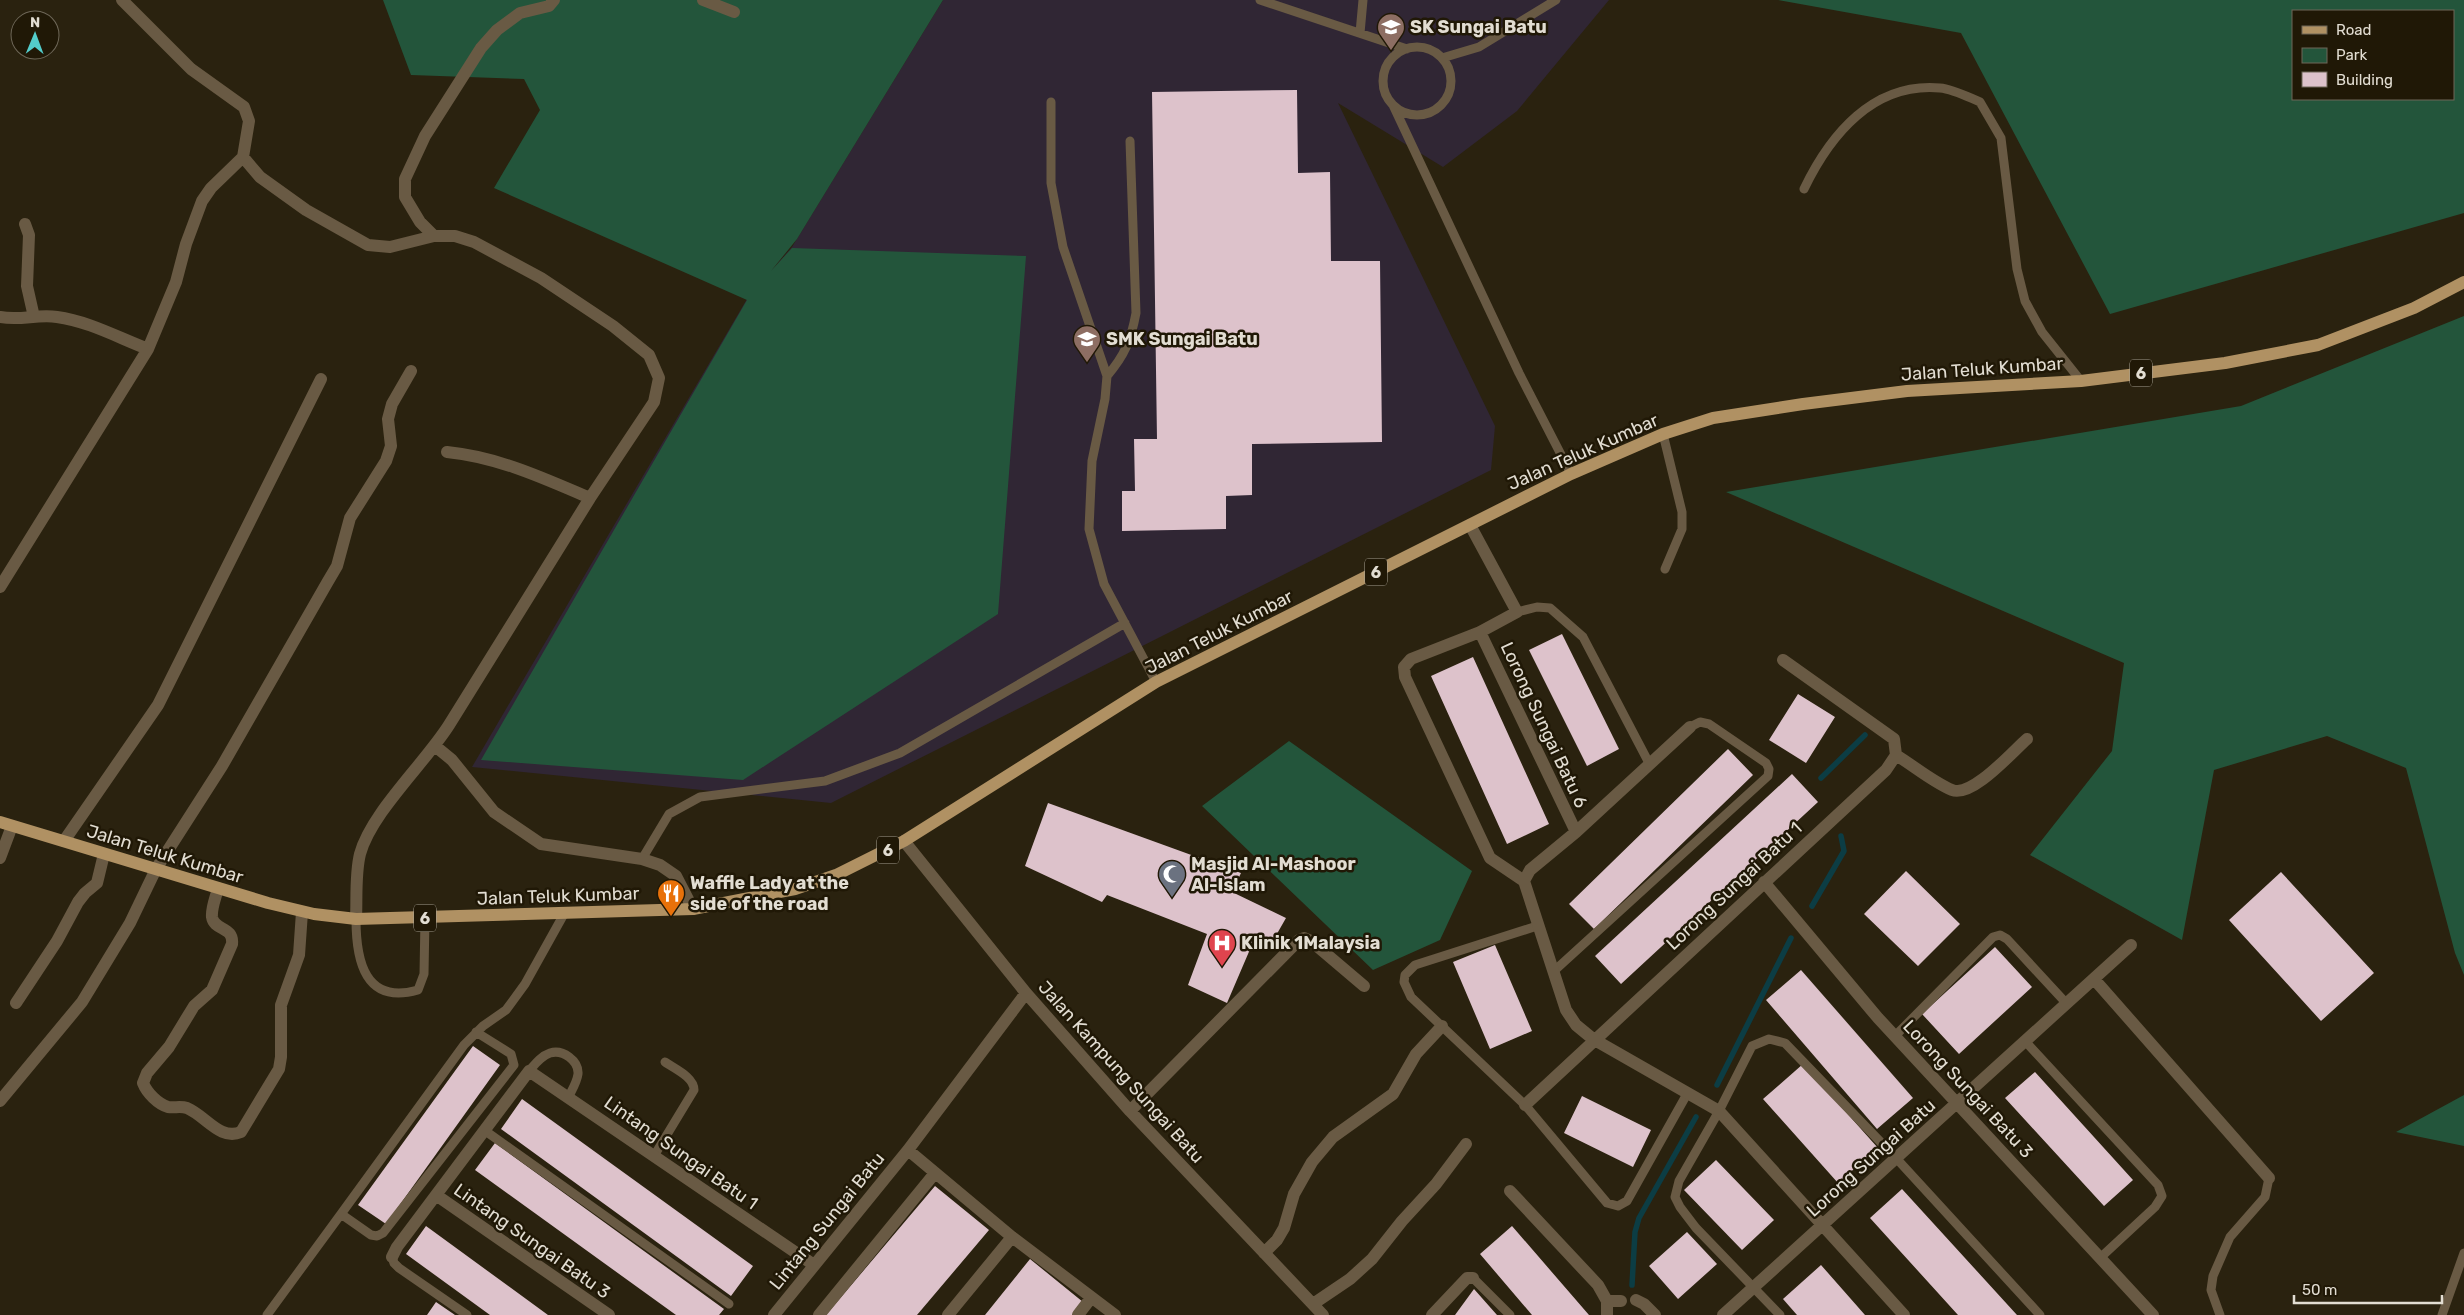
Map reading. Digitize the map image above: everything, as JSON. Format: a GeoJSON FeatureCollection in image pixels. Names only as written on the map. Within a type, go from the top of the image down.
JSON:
{"type":"FeatureCollection","features":[{"type":"Feature","properties":{"kind":"main road","name":"Jalan Teluk Kumbar"},"geometry":{"type":"LineString","coordinates":[[6,824],[302,912],[356,919],[693,909],[796,889],[836,875],[904,842],[1156,682],[1571,474],[1663,434],[1713,418],[1803,404],[1907,391],[2081,380],[2225,363],[2318,345],[2414,308],[2464,282]]}},
{"type":"Feature","properties":{"kind":"street"},"geometry":{"type":"LineString","coordinates":[[0,588],[148,349],[176,282],[186,244],[202,201],[211,188],[243,157],[249,121],[244,107],[191,69],[122,0]]}},
{"type":"Feature","properties":{"kind":"street"},"geometry":{"type":"LineString","coordinates":[[434,236],[420,222],[405,197],[405,179],[425,136],[481,48],[497,30],[520,13],[549,6],[554,0]]}},
{"type":"Feature","properties":{"kind":"street"},"geometry":{"type":"LineString","coordinates":[[703,0],[734,12]]}},
{"type":"Feature","properties":{"kind":"street"},"geometry":{"type":"LineString","coordinates":[[243,157],[260,177],[306,210],[368,245],[390,247],[434,236],[455,236],[474,242],[540,278],[613,326],[649,355],[659,378],[654,402],[590,498],[435,746],[372,826],[360,855],[356,919]]}},
{"type":"Feature","properties":{"kind":"street"},"geometry":{"type":"LineString","coordinates":[[25,224],[29,236],[27,286],[34,317]]}},
{"type":"Feature","properties":{"kind":"street"},"geometry":{"type":"LineString","coordinates":[[0,316],[16,320],[34,317],[72,320],[148,349]]}},
{"type":"Feature","properties":{"kind":"street"},"geometry":{"type":"LineString","coordinates":[[0,1102],[82,1002],[130,923],[156,869],[222,766],[337,566],[350,518],[386,460],[391,446],[388,419],[411,371]]}},
{"type":"Feature","properties":{"kind":"street"},"geometry":{"type":"LineString","coordinates":[[64,841],[158,705],[321,379]]}},
{"type":"Feature","properties":{"kind":"street"},"geometry":{"type":"LineString","coordinates":[[447,452],[471,454],[504,463],[590,498]]}},
{"type":"Feature","properties":{"kind":"street"},"geometry":{"type":"LineString","coordinates":[[1470,525],[1517,612],[1480,632],[1411,658],[1404,668],[1405,677],[1490,858],[1524,880],[1566,1010],[1576,1024],[1592,1039],[1719,1111],[1821,1226],[1904,1315]]}},
{"type":"Feature","properties":{"kind":"street","name":"Lorong Sungai Batu 6"},"geometry":{"type":"LineString","coordinates":[[1480,632],[1576,832]]}},
{"type":"Feature","properties":{"kind":"street"},"geometry":{"type":"LineString","coordinates":[[1783,660],[1894,739],[1896,755],[1954,790],[1967,789],[1981,781],[2027,739]]}},
{"type":"Feature","properties":{"kind":"street"},"geometry":{"type":"LineString","coordinates":[[1524,880],[1530,870],[1576,832],[1648,763],[1690,727]]}},
{"type":"Feature","properties":{"kind":"street"},"geometry":{"type":"LineString","coordinates":[[435,746],[452,760],[494,812],[541,844],[642,859],[660,865],[676,876],[693,909]]}},
{"type":"Feature","properties":{"kind":"street","name":"Lorong Sungai Batu 1"},"geometry":{"type":"LineString","coordinates":[[1525,1104],[1592,1039],[1886,770],[1896,755]]}},
{"type":"Feature","properties":{"kind":"street"},"geometry":{"type":"LineString","coordinates":[[0,858],[6,824]]}},
{"type":"Feature","properties":{"kind":"street","name":"Jalan Kampung Sungai Batu"},"geometry":{"type":"LineString","coordinates":[[904,842],[1026,993],[1130,1111],[1323,1315]]}},
{"type":"Feature","properties":{"kind":"street"},"geometry":{"type":"LineString","coordinates":[[16,1004],[57,941],[78,902],[97,883],[104,854]]}},
{"type":"Feature","properties":{"kind":"street","name":"Lorong Sungai Batu 3"},"geometry":{"type":"LineString","coordinates":[[1764,882],[1895,1036],[2153,1315]]}},
{"type":"Feature","properties":{"kind":"street"},"geometry":{"type":"LineString","coordinates":[[218,888],[212,917],[215,924],[229,931],[233,937],[232,944],[212,990],[194,1006],[169,1047],[147,1073],[143,1083],[147,1092],[167,1106],[188,1108],[224,1134],[234,1135],[242,1132],[279,1069],[281,1057],[281,1004],[299,955],[302,912]]}},
{"type":"Feature","properties":{"kind":"street"},"geometry":{"type":"LineString","coordinates":[[1130,1111],[1299,940],[1304,938],[1311,941],[1364,986]]}},
{"type":"Feature","properties":{"kind":"street","name":"Lorong Sungai Batu"},"geometry":{"type":"LineString","coordinates":[[1723,1315],[2131,946]]}},
{"type":"Feature","properties":{"kind":"street"},"geometry":{"type":"LineString","coordinates":[[2094,979],[2268,1178]]}},
{"type":"Feature","properties":{"kind":"street","name":"Lintang Sungai Batu"},"geometry":{"type":"LineString","coordinates":[[774,1315],[908,1150],[1026,993]]}},
{"type":"Feature","properties":{"kind":"street"},"geometry":{"type":"LineString","coordinates":[[1264,1253],[1284,1228],[1294,1194],[1312,1162],[1333,1137],[1394,1094],[1416,1054],[1442,1026]]}},
{"type":"Feature","properties":{"kind":"street"},"geometry":{"type":"LineString","coordinates":[[392,1257],[397,1247],[529,1071]]}},
{"type":"Feature","properties":{"kind":"street","name":"Lintang Sungai Batu 1"},"geometry":{"type":"LineString","coordinates":[[529,1071],[569,1096],[814,1265]]}},
{"type":"Feature","properties":{"kind":"street"},"geometry":{"type":"LineString","coordinates":[[1312,1304],[1350,1279],[1372,1259],[1402,1221],[1436,1184],[1466,1144]]}},
{"type":"Feature","properties":{"kind":"street","name":"Lintang Sungai Batu"},"geometry":{"type":"LineString","coordinates":[[908,1150],[1012,1237],[1115,1315]]}},
{"type":"Feature","properties":{"kind":"street"},"geometry":{"type":"LineString","coordinates":[[819,1315],[935,1173]]}},
{"type":"Feature","properties":{"kind":"street"},"geometry":{"type":"LineString","coordinates":[[1510,1191],[1598,1285],[1606,1301],[1607,1315]]}},
{"type":"Feature","properties":{"kind":"street","name":"Lintang Sungai Batu 3"},"geometry":{"type":"LineString","coordinates":[[436,1196],[609,1315]]}},
{"type":"Feature","properties":{"kind":"street"},"geometry":{"type":"LineString","coordinates":[[948,1315],[1012,1237]]}},
{"type":"Feature","properties":{"kind":"street"},"geometry":{"type":"LineString","coordinates":[[1432,1315],[1467,1278],[1473,1278]]}},
{"type":"Feature","properties":{"kind":"street"},"geometry":{"type":"LineString","coordinates":[[1078,1315],[1091,1298]]}},
{"type":"Feature","properties":{"kind":"street"},"geometry":{"type":"LineString","coordinates":[[1636,1300],[1644,1304],[1655,1315]]}},
{"type":"Feature","properties":{"kind":"street"},"geometry":{"type":"LineString","coordinates":[[1606,1301],[1621,1301]]}},
{"type":"Feature","properties":{"kind":"lane"},"geometry":{"type":"LineString","coordinates":[[1360,33],[1362,0]]}},
{"type":"Feature","properties":{"kind":"lane"},"geometry":{"type":"LineString","coordinates":[[1442,58],[1480,47],[1556,0]]}},
{"type":"Feature","properties":{"kind":"lane"},"geometry":{"type":"LineString","coordinates":[[1265,1],[1407,49],[1426,49],[1442,58],[1448,68],[1451,79],[1450,91],[1445,101],[1436,109],[1426,114],[1414,115],[1402,112],[1393,105]]}},
{"type":"Feature","properties":{"kind":"lane"},"geometry":{"type":"LineString","coordinates":[[1407,49],[1397,54],[1389,62],[1384,73],[1383,84],[1386,95],[1393,105],[1519,373],[1571,474]]}},
{"type":"Feature","properties":{"kind":"lane"},"geometry":{"type":"LineString","coordinates":[[1804,189],[1815,165],[1859,111],[1904,89],[1941,88],[1980,102],[2001,138],[2017,268],[2026,301],[2042,332],[2081,380]]}},
{"type":"Feature","properties":{"kind":"lane"},"geometry":{"type":"LineString","coordinates":[[1051,102],[1051,183],[1064,247],[1107,376],[1105,399],[1092,461],[1089,529],[1104,584],[1156,682]]}},
{"type":"Feature","properties":{"kind":"lane"},"geometry":{"type":"LineString","coordinates":[[1107,376],[1119,362],[1131,338],[1136,313],[1130,141]]}},
{"type":"Feature","properties":{"kind":"lane"},"geometry":{"type":"LineString","coordinates":[[1663,434],[1682,512],[1682,529],[1665,569]]}},
{"type":"Feature","properties":{"kind":"lane"},"geometry":{"type":"LineString","coordinates":[[1517,612],[1537,607],[1550,608],[1583,637],[1648,763]]}},
{"type":"Feature","properties":{"kind":"lane"},"geometry":{"type":"LineString","coordinates":[[642,859],[669,814],[700,797],[825,781],[900,753],[1125,623]]}},
{"type":"Feature","properties":{"kind":"lane"},"geometry":{"type":"LineString","coordinates":[[1554,972],[1768,776],[1769,769],[1766,763],[1708,724],[1700,722],[1690,727]]}},
{"type":"Feature","properties":{"kind":"lane"},"geometry":{"type":"LineString","coordinates":[[267,1315],[476,1032],[506,1010],[550,944],[564,914]]}},
{"type":"Feature","properties":{"kind":"lane"},"geometry":{"type":"LineString","coordinates":[[356,919],[358,954],[363,972],[378,989],[401,995],[418,990],[424,974],[425,918]]}},
{"type":"Feature","properties":{"kind":"lane"},"geometry":{"type":"LineString","coordinates":[[1538,926],[1415,965],[1408,970],[1404,982],[1406,989],[1411,997],[1525,1104],[1607,1203],[1618,1206],[1627,1201],[1687,1094]]}},
{"type":"Feature","properties":{"kind":"lane"},"geometry":{"type":"LineString","coordinates":[[1895,1036],[1993,937],[2000,935],[2008,939],[2067,1004]]}},
{"type":"Feature","properties":{"kind":"lane"},"geometry":{"type":"LineString","coordinates":[[341,1214],[371,1235],[377,1236],[383,1233],[514,1066],[511,1054],[476,1032]]}},
{"type":"Feature","properties":{"kind":"lane"},"geometry":{"type":"LineString","coordinates":[[1780,1315],[1686,1217],[1676,1197],[1683,1173],[1719,1111],[1752,1046],[1770,1039],[1785,1043],[1896,1158],[2040,1315]]}},
{"type":"Feature","properties":{"kind":"lane"},"geometry":{"type":"LineString","coordinates":[[2025,1041],[2158,1184],[2162,1196],[2155,1207],[2100,1258]]}},
{"type":"Feature","properties":{"kind":"lane"},"geometry":{"type":"LineString","coordinates":[[529,1071],[540,1058],[552,1052],[565,1054],[576,1063],[578,1073],[569,1096]]}},
{"type":"Feature","properties":{"kind":"lane"},"geometry":{"type":"LineString","coordinates":[[654,1156],[694,1090],[694,1084],[690,1079],[665,1062]]}},
{"type":"Feature","properties":{"kind":"lane"},"geometry":{"type":"LineString","coordinates":[[484,1130],[729,1304]]}},
{"type":"Feature","properties":{"kind":"lane"},"geometry":{"type":"LineString","coordinates":[[2220,1315],[2211,1290],[2213,1276],[2230,1238],[2265,1197],[2268,1178]]}},
{"type":"Feature","properties":{"kind":"lane"},"geometry":{"type":"LineString","coordinates":[[2442,1315],[2464,1253]]}},
{"type":"Feature","properties":{"kind":"lane"},"geometry":{"type":"LineString","coordinates":[[392,1257],[394,1263],[399,1268],[467,1315]]}},
{"type":"Feature","properties":{"kind":"lane"},"geometry":{"type":"LineString","coordinates":[[1473,1278],[1510,1315]]}},
{"type":"Feature","properties":{"kind":"shaded area","name":"SMK Sungai Batu"},"geometry":{"type":"Polygon","coordinates":[[[943,0],[1609,0],[1517,111],[1443,167],[1338,103],[1495,426],[1491,470],[831,803],[472,767],[747,299],[792,247],[943,0]]]}},
{"type":"Feature","properties":{"kind":"green space"},"geometry":{"type":"Polygon","coordinates":[[[383,0],[943,0],[797,239],[771,271],[792,248],[1026,256],[998,614],[743,780],[481,760],[747,300],[494,188],[540,110],[524,79],[411,75],[383,0]]]}},
{"type":"Feature","properties":{"kind":"green space"},"geometry":{"type":"Polygon","coordinates":[[[1778,0],[2464,0],[2464,213],[2110,314],[1961,33],[1778,0]]]}},
{"type":"Feature","properties":{"kind":"green space"},"geometry":{"type":"Polygon","coordinates":[[[2464,316],[2464,975],[2455,953],[2406,768],[2327,736],[2214,770],[2182,940],[2030,855],[2112,751],[2124,663],[1726,492],[2241,406],[2464,316]]]}},
{"type":"Feature","properties":{"kind":"green space"},"geometry":{"type":"Polygon","coordinates":[[[1289,741],[1472,871],[1440,940],[1373,970],[1202,806],[1289,741]]]}},
{"type":"Feature","properties":{"kind":"green space"},"geometry":{"type":"Polygon","coordinates":[[[2464,1095],[2464,1146],[2396,1132],[2464,1095]]]}},
{"type":"Feature","properties":{"kind":"building"},"geometry":{"type":"Polygon","coordinates":[[[1297,90],[1298,173],[1330,172],[1331,261],[1380,261],[1382,442],[1252,444],[1252,495],[1226,496],[1226,529],[1122,531],[1122,491],[1135,491],[1134,439],[1157,439],[1152,92],[1297,90]]]}},
{"type":"Feature","properties":{"kind":"building"},"geometry":{"type":"Polygon","coordinates":[[[1562,634],[1619,749],[1587,766],[1529,650],[1562,634]]]}},
{"type":"Feature","properties":{"kind":"building"},"geometry":{"type":"Polygon","coordinates":[[[1473,657],[1549,824],[1507,844],[1431,676],[1473,657]]]}},
{"type":"Feature","properties":{"kind":"building"},"geometry":{"type":"Polygon","coordinates":[[[1798,694],[1835,717],[1806,763],[1769,740],[1798,694]]]}},
{"type":"Feature","properties":{"kind":"building"},"geometry":{"type":"Polygon","coordinates":[[[1728,749],[1753,775],[1594,929],[1569,904],[1728,749]]]}},
{"type":"Feature","properties":{"kind":"building"},"geometry":{"type":"Polygon","coordinates":[[[1792,774],[1818,802],[1621,984],[1595,956],[1792,774]]]}},
{"type":"Feature","properties":{"kind":"building","name":"Masjid Al-Mashoor Al-Islam"},"geometry":{"type":"Polygon","coordinates":[[[1048,803],[1241,873],[1232,892],[1286,918],[1270,946],[1254,940],[1227,1003],[1188,985],[1207,934],[1107,895],[1102,902],[1025,866],[1048,803]]]}},
{"type":"Feature","properties":{"kind":"building"},"geometry":{"type":"Polygon","coordinates":[[[1906,871],[1960,924],[1918,966],[1864,914],[1906,871]]]}},
{"type":"Feature","properties":{"kind":"building"},"geometry":{"type":"Polygon","coordinates":[[[2281,872],[2374,973],[2321,1021],[2229,920],[2281,872]]]}},
{"type":"Feature","properties":{"kind":"building"},"geometry":{"type":"Polygon","coordinates":[[[1495,945],[1532,1031],[1490,1049],[1453,962],[1495,945]]]}},
{"type":"Feature","properties":{"kind":"building"},"geometry":{"type":"Polygon","coordinates":[[[1995,947],[2032,987],[1959,1054],[1922,1014],[1995,947]]]}},
{"type":"Feature","properties":{"kind":"building"},"geometry":{"type":"Polygon","coordinates":[[[1801,970],[1913,1098],[1877,1129],[1766,1000],[1801,970]]]}},
{"type":"Feature","properties":{"kind":"building"},"geometry":{"type":"Polygon","coordinates":[[[473,1046],[500,1065],[386,1224],[358,1205],[473,1046]]]}},
{"type":"Feature","properties":{"kind":"building"},"geometry":{"type":"Polygon","coordinates":[[[1803,1064],[1878,1148],[1838,1183],[1763,1099],[1803,1064]]]}},
{"type":"Feature","properties":{"kind":"building"},"geometry":{"type":"Polygon","coordinates":[[[2035,1072],[2133,1180],[2104,1206],[2005,1098],[2035,1072]]]}},
{"type":"Feature","properties":{"kind":"building"},"geometry":{"type":"Polygon","coordinates":[[[1582,1096],[1651,1130],[1633,1167],[1564,1133],[1582,1096]]]}},
{"type":"Feature","properties":{"kind":"building"},"geometry":{"type":"Polygon","coordinates":[[[522,1099],[753,1266],[731,1296],[501,1129],[522,1099]]]}},
{"type":"Feature","properties":{"kind":"building"},"geometry":{"type":"Polygon","coordinates":[[[495,1143],[724,1309],[719,1315],[676,1315],[475,1170],[495,1143]]]}},
{"type":"Feature","properties":{"kind":"building"},"geometry":{"type":"Polygon","coordinates":[[[1716,1160],[1774,1220],[1742,1250],[1684,1190],[1716,1160]]]}},
{"type":"Feature","properties":{"kind":"building"},"geometry":{"type":"Polygon","coordinates":[[[935,1186],[989,1230],[917,1315],[826,1315],[935,1186]]]}},
{"type":"Feature","properties":{"kind":"building"},"geometry":{"type":"Polygon","coordinates":[[[1902,1189],[2017,1315],[1958,1315],[1870,1218],[1902,1189]]]}},
{"type":"Feature","properties":{"kind":"building"},"geometry":{"type":"Polygon","coordinates":[[[426,1226],[548,1315],[490,1315],[406,1254],[426,1226]]]}},
{"type":"Feature","properties":{"kind":"building"},"geometry":{"type":"Polygon","coordinates":[[[1512,1226],[1589,1315],[1532,1315],[1480,1254],[1512,1226]]]}},
{"type":"Feature","properties":{"kind":"building"},"geometry":{"type":"Polygon","coordinates":[[[1687,1232],[1717,1264],[1678,1299],[1649,1266],[1687,1232]]]}},
{"type":"Feature","properties":{"kind":"building"},"geometry":{"type":"Polygon","coordinates":[[[1030,1259],[1083,1302],[1072,1315],[985,1315],[1030,1259]]]}},
{"type":"Feature","properties":{"kind":"building"},"geometry":{"type":"Polygon","coordinates":[[[1821,1265],[1865,1315],[1797,1315],[1783,1299],[1821,1265]]]}},
{"type":"Feature","properties":{"kind":"building"},"geometry":{"type":"Polygon","coordinates":[[[1474,1289],[1497,1315],[1455,1315],[1474,1289]]]}},
{"type":"Feature","properties":{"kind":"building"},"geometry":{"type":"Polygon","coordinates":[[[436,1302],[455,1315],[427,1315],[436,1302]]]}},
{"type":"Feature","properties":{"kind":"waterway"},"geometry":{"type":"LineString","coordinates":[[1821,778],[1865,735]]}},
{"type":"Feature","properties":{"kind":"waterway"},"geometry":{"type":"LineString","coordinates":[[1812,906],[1844,851],[1841,836]]}},
{"type":"Feature","properties":{"kind":"waterway"},"geometry":{"type":"LineString","coordinates":[[1717,1085],[1791,938]]}},
{"type":"Feature","properties":{"kind":"waterway"},"geometry":{"type":"LineString","coordinates":[[1632,1285],[1635,1232],[1639,1218],[1696,1117]]}},
{"type":"Feature","properties":{"kind":"place","name":"SK Sungai Batu"},"geometry":{"type":"Point","coordinates":[1391,51]}},
{"type":"Feature","properties":{"kind":"place","name":"SMK Sungai Batu"},"geometry":{"type":"Point","coordinates":[1087,363]}},
{"type":"Feature","properties":{"kind":"place","name":"Masjid Al-Mashoor Al-Islam"},"geometry":{"type":"Point","coordinates":[1172,898]}},
{"type":"Feature","properties":{"kind":"place","name":"Waffle Lady at the side of the road"},"geometry":{"type":"Point","coordinates":[671,917]}},
{"type":"Feature","properties":{"kind":"place","name":"Klinik 1Malaysia"},"geometry":{"type":"Point","coordinates":[1222,967]}}]}
